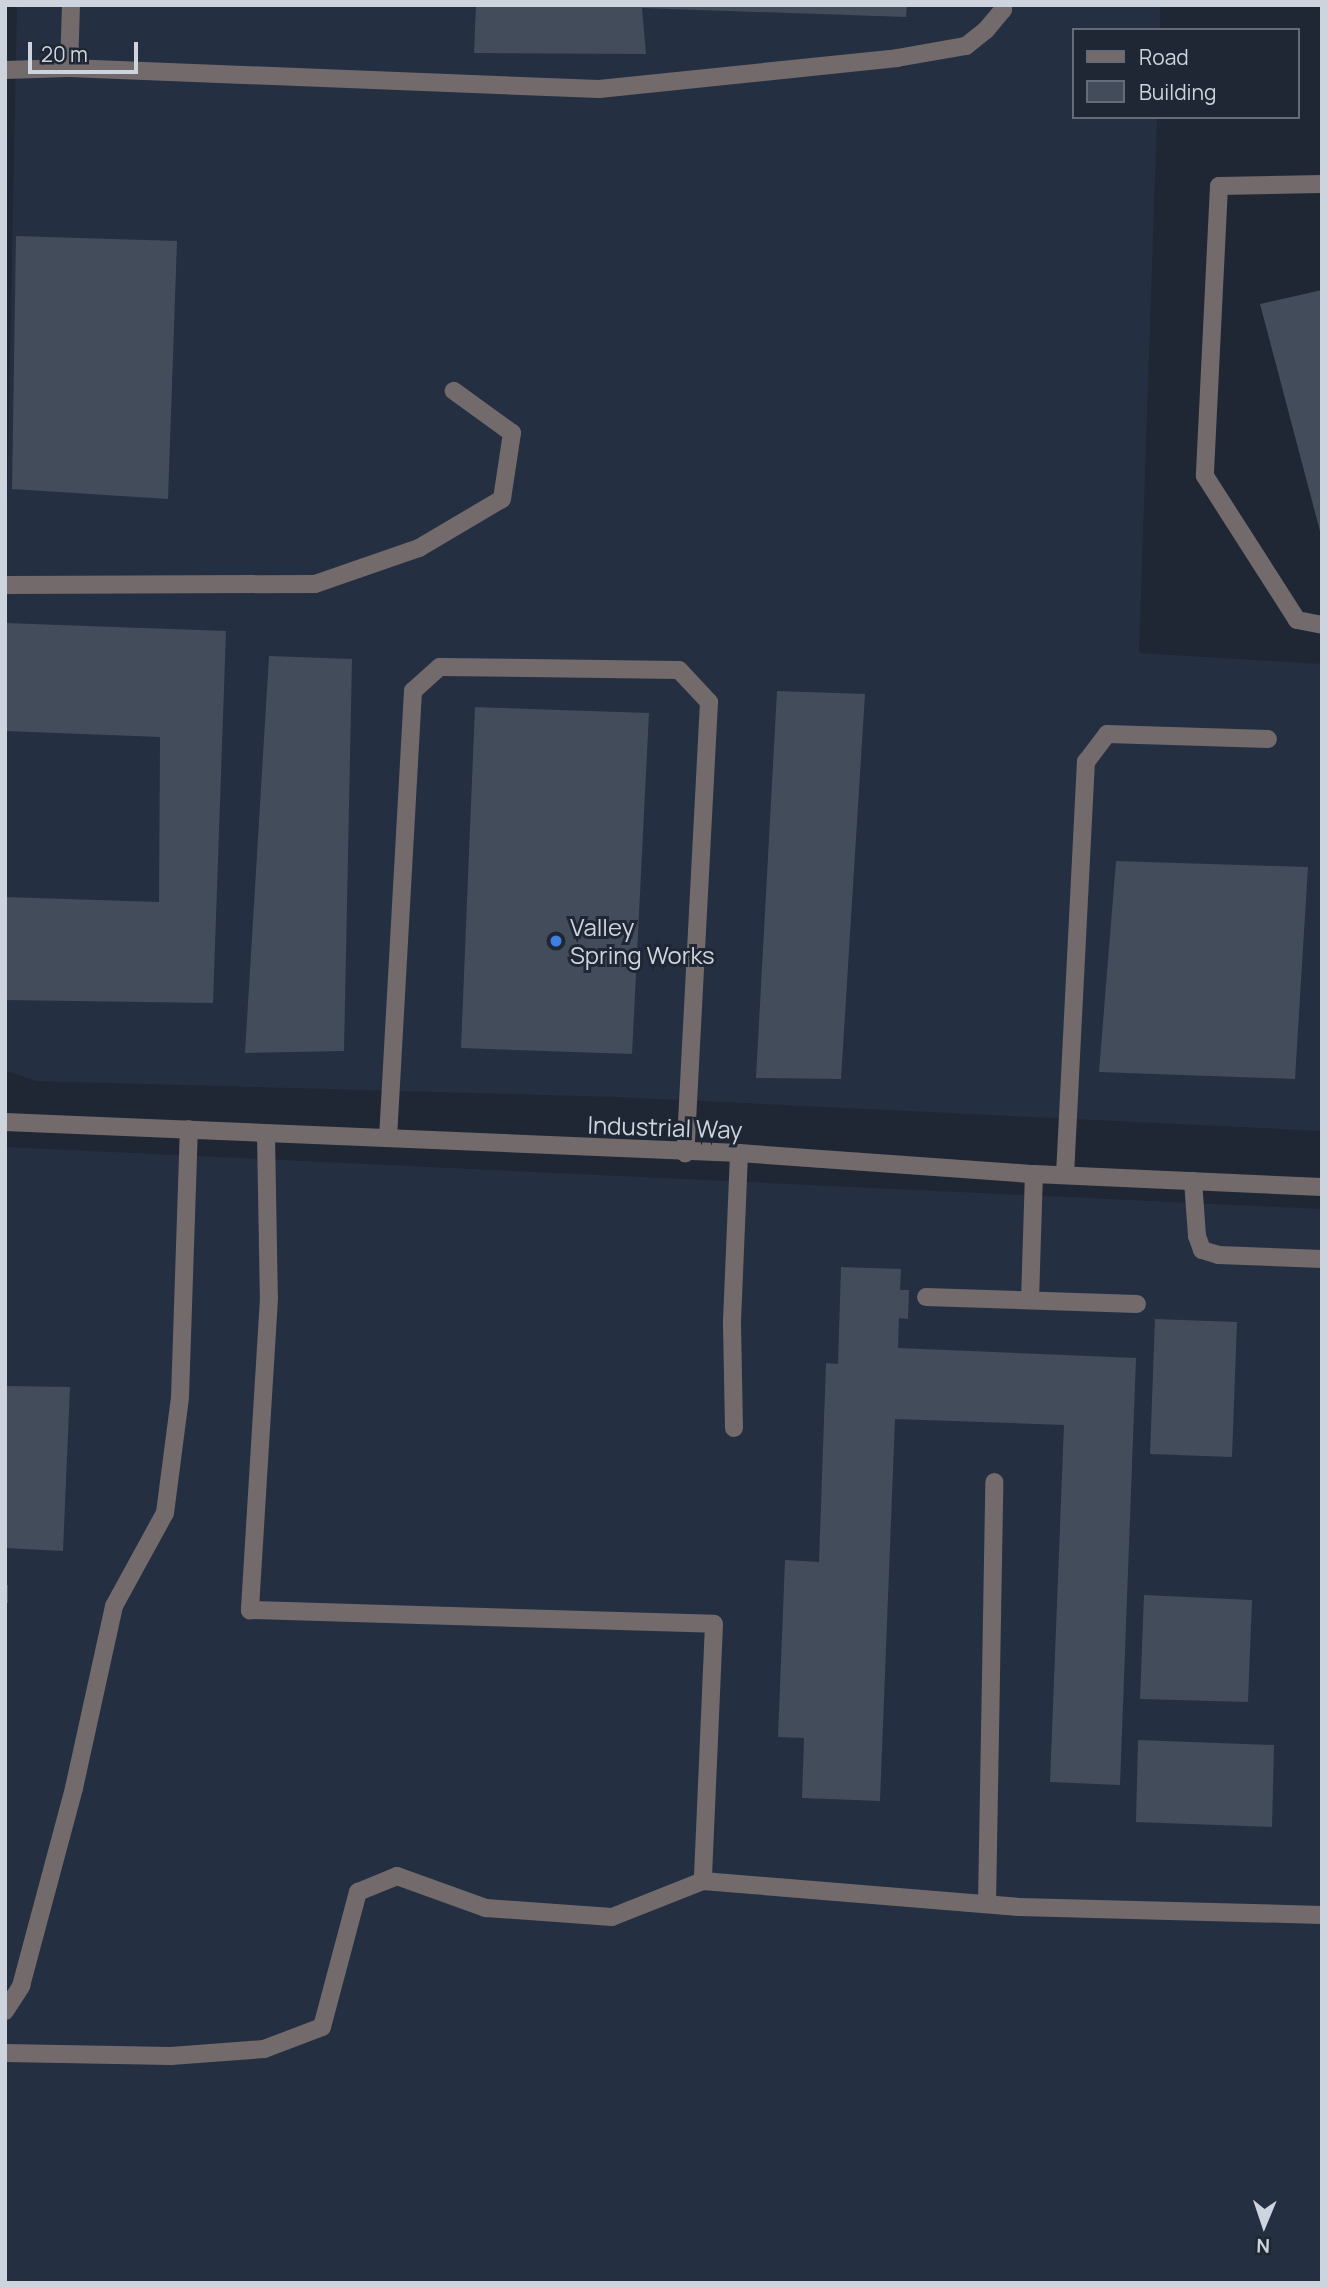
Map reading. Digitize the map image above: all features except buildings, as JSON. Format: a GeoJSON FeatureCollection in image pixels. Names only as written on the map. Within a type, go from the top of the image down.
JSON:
{"type":"FeatureCollection","features":[{"type":"Feature","properties":{"kind":"street"},"geometry":{"type":"LineString","coordinates":[[69,68],[71,5]]}},
{"type":"Feature","properties":{"kind":"street"},"geometry":{"type":"LineString","coordinates":[[5,70],[69,68],[598,89],[897,58],[966,46],[986,30],[1003,10],[1003,5]]}},
{"type":"Feature","properties":{"kind":"street"},"geometry":{"type":"LineString","coordinates":[[1322,184],[1219,186],[1205,476],[1297,620],[1322,625]]}},
{"type":"Feature","properties":{"kind":"street"},"geometry":{"type":"LineString","coordinates":[[5,585],[315,584],[419,548],[502,499],[512,433],[454,391]]}},
{"type":"Feature","properties":{"kind":"street"},"geometry":{"type":"LineString","coordinates":[[388,1138],[413,691],[440,667],[679,670],[709,702],[685,1153]]}},
{"type":"Feature","properties":{"kind":"street"},"geometry":{"type":"LineString","coordinates":[[1065,1175],[1086,762],[1107,734],[1268,738]]}},
{"type":"Feature","properties":{"kind":"street","name":"Industrial Way"},"geometry":{"type":"LineString","coordinates":[[5,1122],[685,1153],[740,1153],[1034,1174],[1322,1187]]}},
{"type":"Feature","properties":{"kind":"street"},"geometry":{"type":"LineString","coordinates":[[5,2011],[21,1986],[74,1788],[114,1606],[164,1513],[180,1397],[188,1129]]}},
{"type":"Feature","properties":{"kind":"street"},"geometry":{"type":"LineString","coordinates":[[266,1134],[269,1298],[250,1610],[714,1624],[704,1881]]}},
{"type":"Feature","properties":{"kind":"street"},"geometry":{"type":"LineString","coordinates":[[734,1428],[732,1321],[740,1153]]}},
{"type":"Feature","properties":{"kind":"street"},"geometry":{"type":"LineString","coordinates":[[1030,1300],[1034,1174]]}},
{"type":"Feature","properties":{"kind":"street"},"geometry":{"type":"LineString","coordinates":[[1194,1181],[1197,1236],[1202,1250],[1219,1255],[1322,1259]]}},
{"type":"Feature","properties":{"kind":"street"},"geometry":{"type":"LineString","coordinates":[[926,1297],[1137,1304]]}},
{"type":"Feature","properties":{"kind":"street"},"geometry":{"type":"LineString","coordinates":[[987,1904],[994,1482]]}},
{"type":"Feature","properties":{"kind":"street"},"geometry":{"type":"LineString","coordinates":[[5,2053],[171,2056],[264,2049],[322,2026],[358,1892],[397,1877],[486,1908],[612,1917],[704,1881],[987,1904],[1322,1915]]}},
{"type":"Feature","properties":{"kind":"shaded area"},"geometry":{"type":"Polygon","coordinates":[[[17,5],[1160,5],[1160,28],[1072,28],[1072,119],[1157,119],[1139,653],[1322,664],[1322,1131],[617,1097],[35,1081],[5,1070],[5,612],[17,5]]]}},
{"type":"Feature","properties":{"kind":"shaded area"},"geometry":{"type":"Polygon","coordinates":[[[5,1147],[1322,1209],[1322,2283],[5,2283],[5,1147]]]}},
{"type":"Feature","properties":{"kind":"place","name":"Valley Spring Works"},"geometry":{"type":"Point","coordinates":[556,941]}}]}
